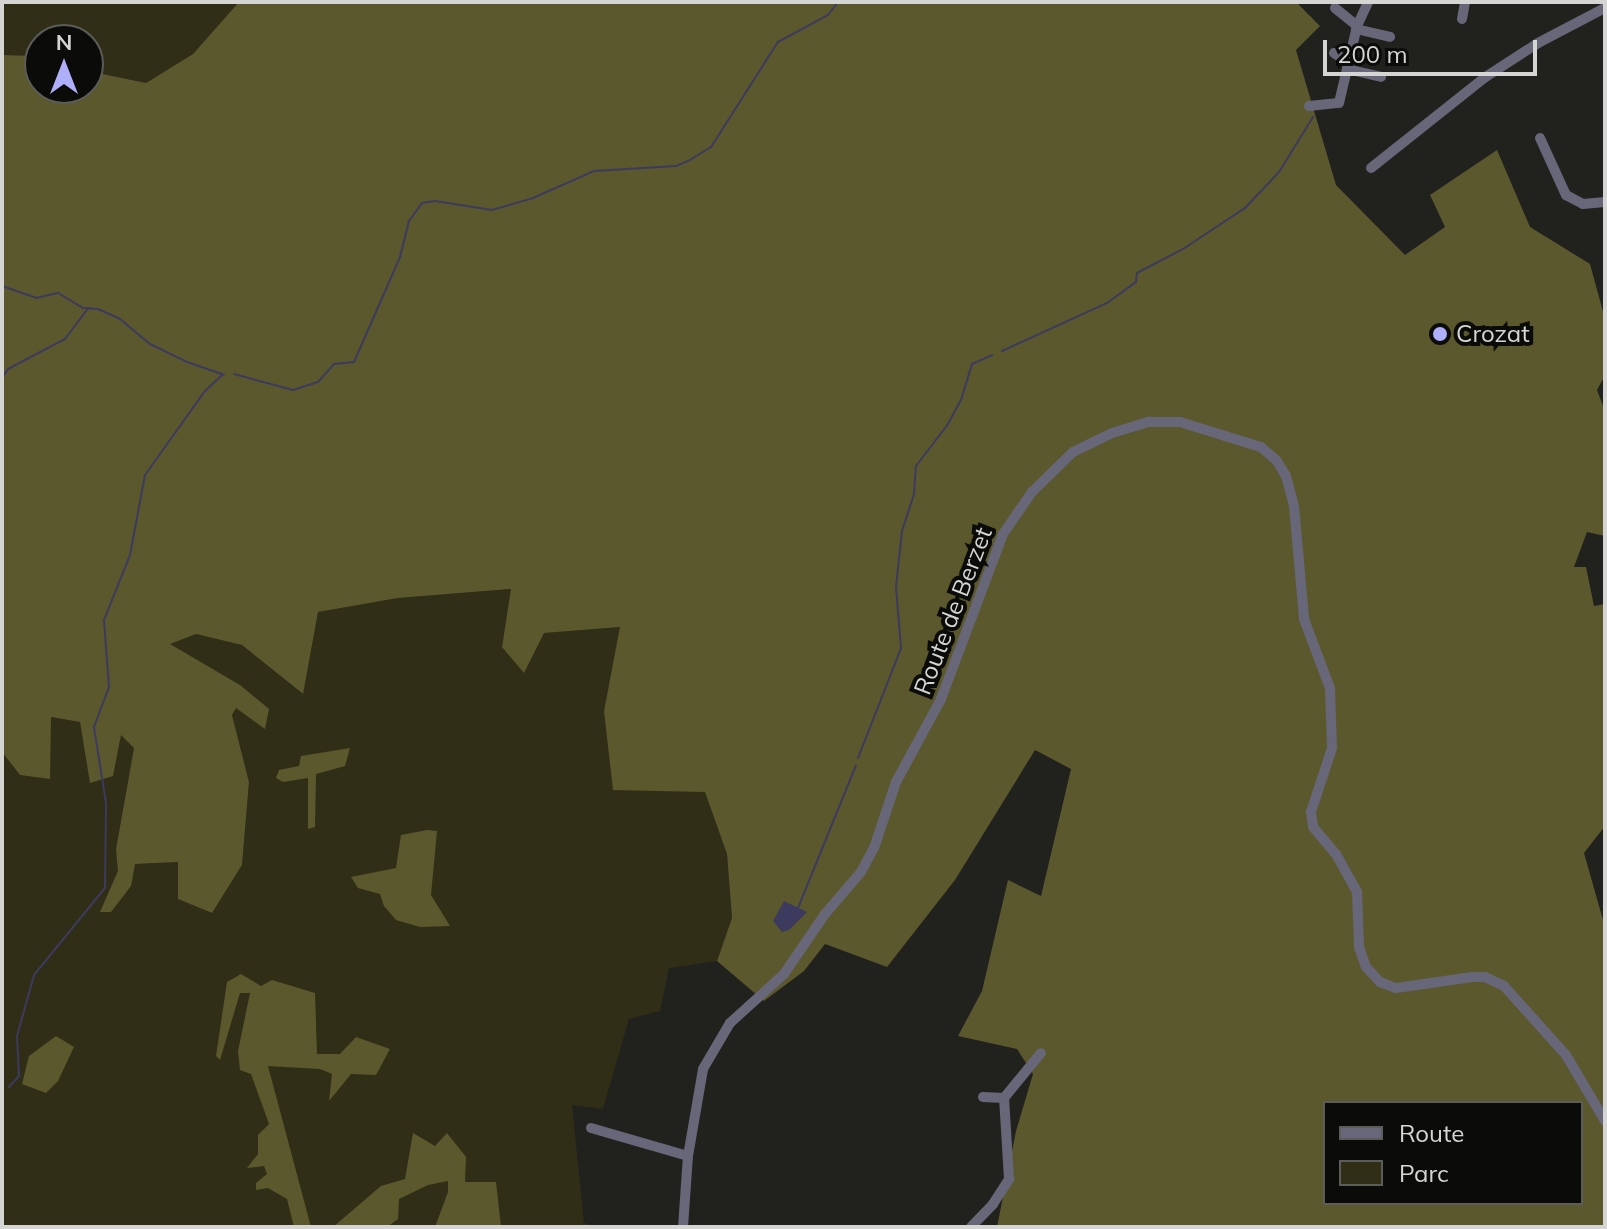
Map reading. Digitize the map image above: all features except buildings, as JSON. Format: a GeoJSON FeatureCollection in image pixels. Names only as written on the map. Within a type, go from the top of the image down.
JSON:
{"type":"FeatureCollection","features":[{"type":"Feature","properties":{"kind":"street"},"geometry":{"type":"LineString","coordinates":[[1309,106],[1339,103],[1357,28],[1368,2]]}},
{"type":"Feature","properties":{"kind":"street"},"geometry":{"type":"LineString","coordinates":[[1462,19],[1465,2]]}},
{"type":"Feature","properties":{"kind":"street"},"geometry":{"type":"LineString","coordinates":[[1335,8],[1357,28],[1390,37]]}},
{"type":"Feature","properties":{"kind":"street"},"geometry":{"type":"LineString","coordinates":[[1371,168],[1484,78],[1538,43],[1605,8]]}},
{"type":"Feature","properties":{"kind":"street"},"geometry":{"type":"LineString","coordinates":[[1334,53],[1348,66],[1381,77]]}},
{"type":"Feature","properties":{"kind":"street"},"geometry":{"type":"LineString","coordinates":[[1540,138],[1566,195],[1583,204],[1605,202]]}},
{"type":"Feature","properties":{"kind":"street","name":"Route de Berzet"},"geometry":{"type":"LineString","coordinates":[[683,1227],[696,1097],[713,1048],[730,1023],[784,974],[825,914],[861,872],[874,848],[896,782],[941,699],[1003,534],[1015,513],[1053,469],[1088,443],[1149,422],[1180,422],[1261,447],[1277,461],[1286,476],[1294,506],[1304,619],[1330,688],[1332,748],[1311,812],[1313,827],[1350,875],[1357,892],[1359,947],[1366,967],[1380,982],[1396,988],[1472,977],[1485,977],[1504,986],[1566,1055],[1605,1121]]}},
{"type":"Feature","properties":{"kind":"street"},"geometry":{"type":"LineString","coordinates":[[971,1227],[993,1204],[1009,1179],[1004,1098],[1041,1053]]}},
{"type":"Feature","properties":{"kind":"street"},"geometry":{"type":"LineString","coordinates":[[983,1097],[1004,1098]]}},
{"type":"Feature","properties":{"kind":"street"},"geometry":{"type":"LineString","coordinates":[[591,1128],[688,1156]]}},
{"type":"Feature","properties":{"kind":"green space"},"geometry":{"type":"Polygon","coordinates":[[[2,2],[239,2],[193,54],[146,83],[104,74],[104,24],[24,24],[24,56],[2,55],[2,2]]]}},
{"type":"Feature","properties":{"kind":"green space"},"geometry":{"type":"Polygon","coordinates":[[[512,589],[502,647],[544,633],[621,627],[604,711],[705,791],[727,854],[732,918],[717,961],[669,968],[660,1011],[629,1019],[603,1109],[572,1105],[584,1223],[600,1227],[2,1227],[2,752],[20,775],[50,717],[80,722],[91,783],[121,734],[134,748],[116,849],[119,871],[135,864],[178,862],[178,899],[212,913],[242,865],[249,782],[232,715],[240,685],[169,644],[196,634],[242,645],[302,694],[318,612],[398,598],[512,589]]]}},
{"type":"Feature","properties":{"kind":"shaded area"},"geometry":{"type":"Polygon","coordinates":[[[239,2],[1296,2],[1320,26],[1296,50],[1336,185],[1405,255],[1445,227],[1430,195],[1497,150],[1530,227],[1590,264],[1605,319],[1605,375],[1597,390],[1605,411],[1605,536],[1587,532],[1574,567],[1586,567],[1594,606],[1605,604],[1605,826],[1584,853],[1605,927],[1605,1227],[997,1227],[1016,1131],[1033,1074],[1017,1049],[958,1036],[982,991],[1008,880],[1041,896],[1071,769],[1035,750],[955,880],[887,967],[825,944],[804,971],[764,1001],[717,961],[732,918],[727,854],[705,792],[613,790],[604,711],[620,627],[544,633],[524,673],[502,647],[511,589],[398,598],[318,612],[303,694],[242,645],[196,634],[170,644],[240,685],[269,709],[265,729],[236,708],[232,715],[249,782],[242,865],[212,913],[178,899],[178,862],[135,864],[131,886],[111,912],[100,912],[118,871],[116,849],[134,748],[121,735],[113,776],[90,783],[80,722],[51,717],[50,779],[20,775],[2,752],[2,55],[24,56],[24,104],[104,104],[104,74],[146,83],[193,54],[239,2]]]}},
{"type":"Feature","properties":{"kind":"shaded area"},"geometry":{"type":"Polygon","coordinates":[[[350,748],[345,766],[316,774],[315,827],[308,829],[308,778],[283,782],[276,778],[279,770],[299,766],[301,756],[350,748]]]}},
{"type":"Feature","properties":{"kind":"shaded area"},"geometry":{"type":"Polygon","coordinates":[[[437,831],[431,895],[450,926],[420,927],[396,920],[384,906],[380,894],[358,888],[351,877],[396,868],[401,835],[437,831]]]}},
{"type":"Feature","properties":{"kind":"shaded area"},"geometry":{"type":"Polygon","coordinates":[[[784,901],[807,912],[789,930],[782,932],[773,921],[784,901]]]}},
{"type":"Feature","properties":{"kind":"shaded area"},"geometry":{"type":"Polygon","coordinates":[[[241,974],[261,986],[272,980],[315,993],[317,1054],[340,1054],[356,1037],[390,1049],[376,1075],[351,1074],[329,1101],[332,1074],[320,1069],[268,1066],[311,1227],[294,1227],[287,1199],[268,1188],[256,1190],[256,1183],[267,1174],[264,1166],[247,1168],[258,1154],[258,1135],[269,1124],[251,1074],[240,1070],[238,1051],[250,993],[240,993],[220,1060],[216,1056],[227,982],[241,974]]]}},
{"type":"Feature","properties":{"kind":"shaded area"},"geometry":{"type":"Polygon","coordinates":[[[56,1036],[74,1047],[58,1081],[46,1093],[22,1084],[29,1056],[56,1036]]]}},
{"type":"Feature","properties":{"kind":"shaded area"},"geometry":{"type":"Polygon","coordinates":[[[413,1133],[435,1146],[447,1133],[466,1157],[465,1182],[496,1182],[501,1227],[435,1227],[448,1192],[448,1181],[428,1185],[399,1199],[398,1219],[387,1227],[333,1227],[381,1186],[405,1179],[413,1133]]]}},
{"type":"Feature","properties":{"kind":"waterway"},"geometry":{"type":"LineString","coordinates":[[234,374],[293,390],[318,382],[334,364],[354,362],[400,257],[409,221],[422,203],[435,201],[492,210],[533,198],[594,171],[676,166],[690,160],[711,147],[778,42],[828,15],[838,2]]}},
{"type":"Feature","properties":{"kind":"waterway"},"geometry":{"type":"LineString","coordinates":[[1002,351],[1107,303],[1136,282],[1137,273],[1183,249],[1245,208],[1279,172],[1313,117]]}},
{"type":"Feature","properties":{"kind":"waterway"},"geometry":{"type":"LineString","coordinates":[[2,286],[36,298],[58,293],[83,308],[98,309],[120,319],[150,344],[224,375]]}},
{"type":"Feature","properties":{"kind":"waterway"},"geometry":{"type":"LineString","coordinates":[[2,378],[8,369],[65,339],[88,308]]}},
{"type":"Feature","properties":{"kind":"waterway"},"geometry":{"type":"LineString","coordinates":[[858,758],[901,648],[896,587],[902,531],[914,493],[916,466],[948,424],[961,400],[972,364],[992,355]]}},
{"type":"Feature","properties":{"kind":"waterway"},"geometry":{"type":"LineString","coordinates":[[9,1087],[19,1076],[17,1036],[34,975],[105,888],[106,803],[94,727],[109,687],[104,620],[130,555],[145,475],[205,391],[222,375]]}},
{"type":"Feature","properties":{"kind":"waterway"},"geometry":{"type":"LineString","coordinates":[[798,908],[856,765]]}},
{"type":"Feature","properties":{"kind":"place","name":"Crozat"},"geometry":{"type":"Point","coordinates":[1440,334]}}]}
